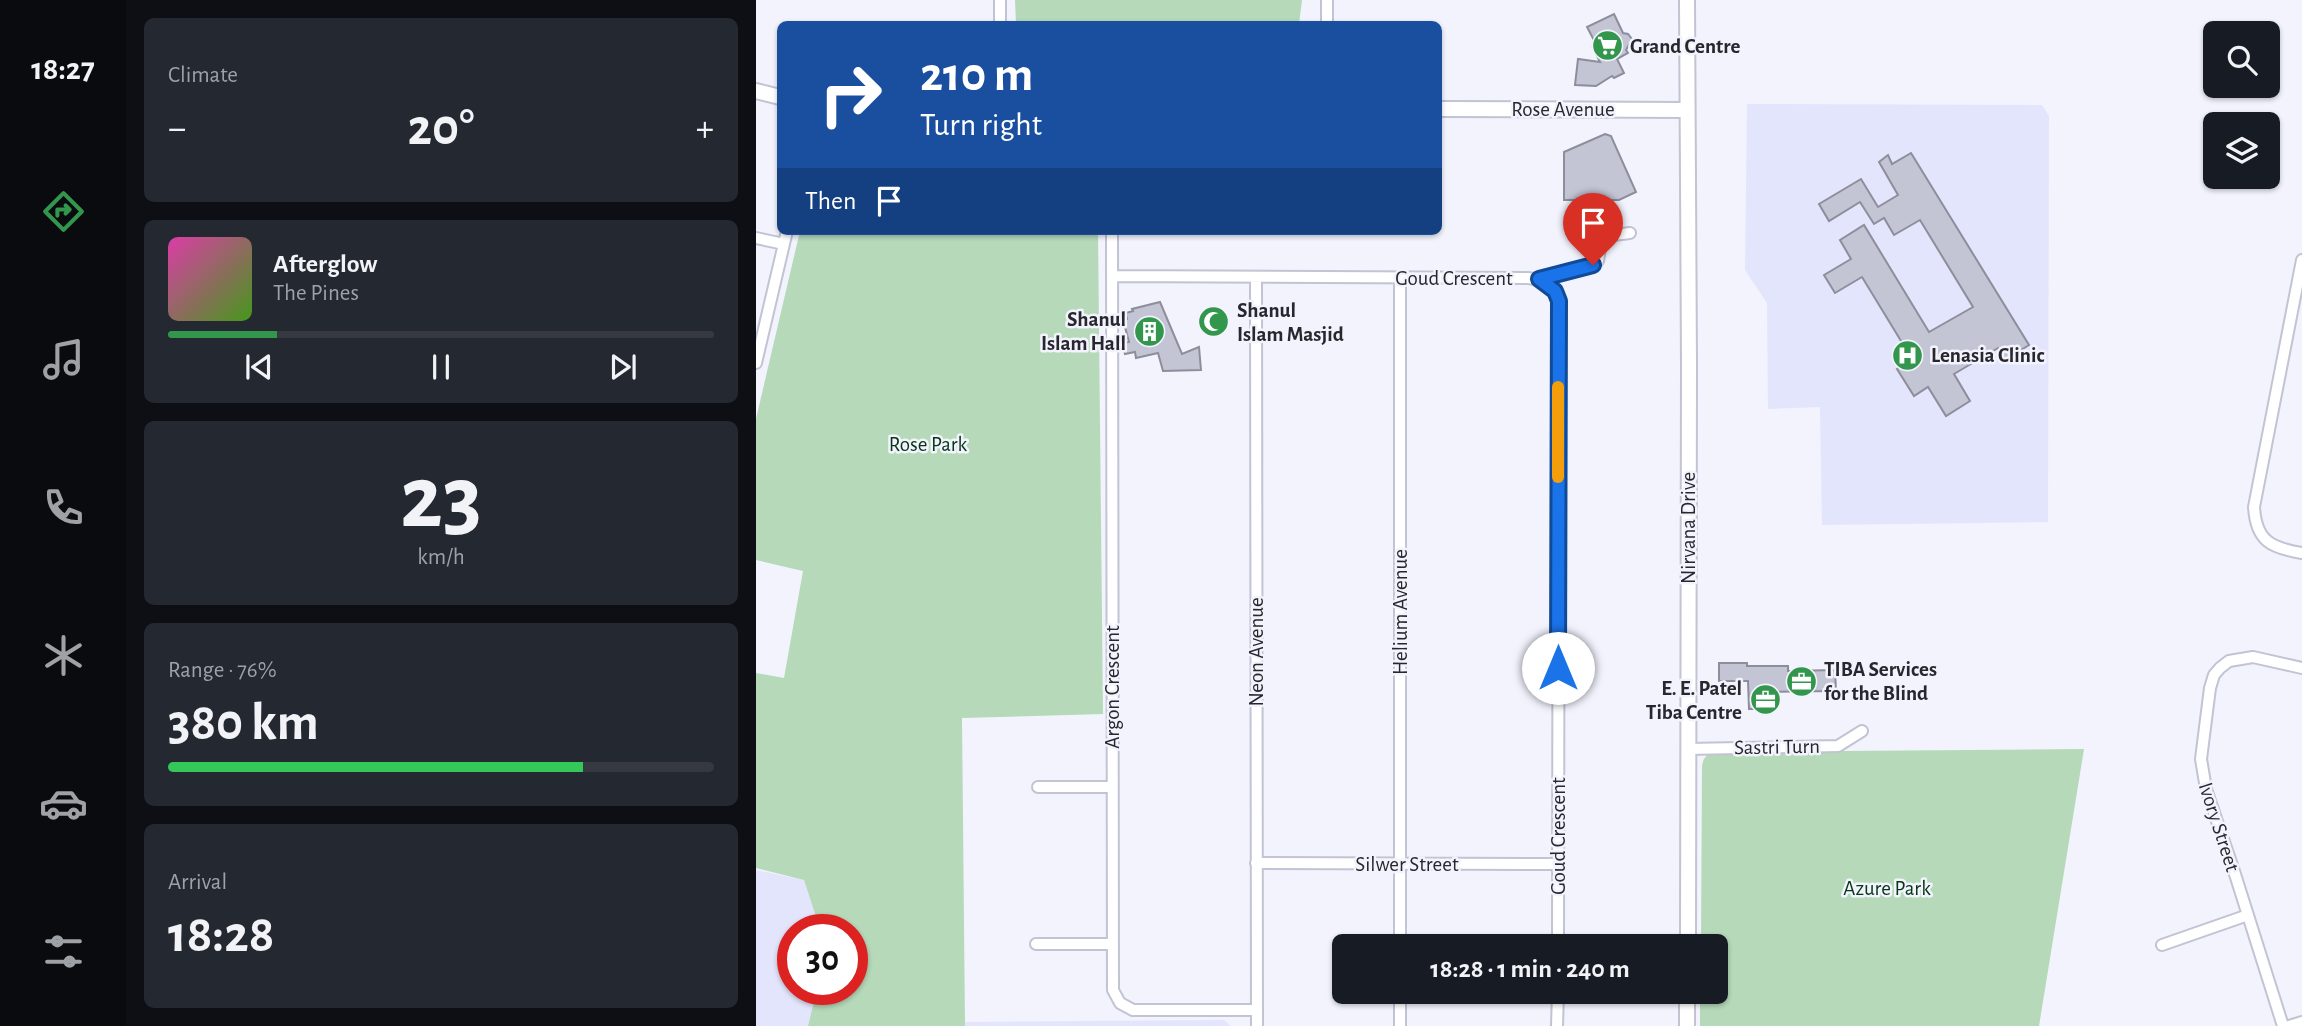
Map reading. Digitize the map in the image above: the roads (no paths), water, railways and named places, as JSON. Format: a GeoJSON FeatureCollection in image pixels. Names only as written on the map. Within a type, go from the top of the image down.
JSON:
{"type":"FeatureCollection","features":[{"type":"Feature","properties":{"kind":"main road","name":"Nirvana Drive"},"geometry":{"type":"LineString","coordinates":[[1687,0],[1688,934]]}},
{"type":"Feature","properties":{"kind":"main road"},"geometry":{"type":"LineString","coordinates":[[756,92],[777,96]]}},
{"type":"Feature","properties":{"kind":"main road","name":"Rose Avenue"},"geometry":{"type":"LineString","coordinates":[[1442,109],[1687,110]]}},
{"type":"Feature","properties":{"kind":"main road"},"geometry":{"type":"LineString","coordinates":[[1687,1026],[1688,1004]]}},
{"type":"Feature","properties":{"kind":"street"},"geometry":{"type":"LineString","coordinates":[[1000,0],[1000,21]]}},
{"type":"Feature","properties":{"kind":"street"},"geometry":{"type":"LineString","coordinates":[[1326,21],[1327,0]]}},
{"type":"Feature","properties":{"kind":"street"},"geometry":{"type":"LineString","coordinates":[[1539,279],[1593,265],[1598,261],[1601,242],[1605,236],[1630,233]]}},
{"type":"Feature","properties":{"kind":"street"},"geometry":{"type":"LineString","coordinates":[[756,362],[786,235]]}},
{"type":"Feature","properties":{"kind":"street","name":"Argon Crescent"},"geometry":{"type":"LineString","coordinates":[[1112,235],[1113,990],[1116,998],[1126,1007],[1139,1010],[1257,1010]]}},
{"type":"Feature","properties":{"kind":"street"},"geometry":{"type":"LineString","coordinates":[[756,238],[784,244]]}},
{"type":"Feature","properties":{"kind":"street"},"geometry":{"type":"LineString","coordinates":[[2302,260],[2254,507],[2255,519],[2265,540],[2273,547],[2302,553]]}},
{"type":"Feature","properties":{"kind":"street","name":"Goud Crescent"},"geometry":{"type":"LineString","coordinates":[[1112,276],[1539,279],[1555,291],[1559,301],[1558,934]]}},
{"type":"Feature","properties":{"kind":"street","name":"Neon Avenue"},"geometry":{"type":"LineString","coordinates":[[1256,277],[1257,1026]]}},
{"type":"Feature","properties":{"kind":"street","name":"Helium Avenue"},"geometry":{"type":"LineString","coordinates":[[1400,278],[1400,934]]}},
{"type":"Feature","properties":{"kind":"street","name":"Ivory Street"},"geometry":{"type":"LineString","coordinates":[[2283,1026],[2201,771],[2201,746],[2210,688],[2214,675],[2220,668],[2240,658],[2253,657],[2302,668]]}},
{"type":"Feature","properties":{"kind":"street","name":"Sastri Turn"},"geometry":{"type":"LineString","coordinates":[[1687,749],[1838,746],[1862,731]]}},
{"type":"Feature","properties":{"kind":"street"},"geometry":{"type":"LineString","coordinates":[[1038,787],[1112,787]]}},
{"type":"Feature","properties":{"kind":"street","name":"Silwer Street"},"geometry":{"type":"LineString","coordinates":[[1256,863],[1558,863]]}},
{"type":"Feature","properties":{"kind":"street"},"geometry":{"type":"LineString","coordinates":[[2162,946],[2248,915]]}},
{"type":"Feature","properties":{"kind":"street"},"geometry":{"type":"LineString","coordinates":[[1036,944],[1111,944]]}},
{"type":"Feature","properties":{"kind":"street"},"geometry":{"type":"LineString","coordinates":[[1400,1004],[1400,1026]]}},
{"type":"Feature","properties":{"kind":"street"},"geometry":{"type":"LineString","coordinates":[[1557,1026],[1558,1004]]}},
{"type":"Feature","properties":{"kind":"street"},"geometry":{"type":"LineString","coordinates":[[2289,1026],[2302,1022]]}},
{"type":"Feature","properties":{"kind":"place","name":"Grand Centre"},"geometry":{"type":"Point","coordinates":[1607,46]}},
{"type":"Feature","properties":{"kind":"place","name":"Shanul Islam Masjid"},"geometry":{"type":"Point","coordinates":[1214,322]}},
{"type":"Feature","properties":{"kind":"place","name":"Shanul Islam Hall"},"geometry":{"type":"Point","coordinates":[1149,331]}},
{"type":"Feature","properties":{"kind":"place","name":"Lenasia Clinic"},"geometry":{"type":"Point","coordinates":[1908,355]}},
{"type":"Feature","properties":{"kind":"place","name":"TIBA Services for the Blind"},"geometry":{"type":"Point","coordinates":[1801,681]}},
{"type":"Feature","properties":{"kind":"place","name":"E. E. Patel Tiba Centre"},"geometry":{"type":"Point","coordinates":[1765,700]}},
{"type":"Feature","properties":{"kind":"park label","name":"Rose Park"},"geometry":{"type":"Point","coordinates":[928,444]}},
{"type":"Feature","properties":{"kind":"park label","name":"Azure Park"},"geometry":{"type":"Point","coordinates":[1887,888]}}]}
